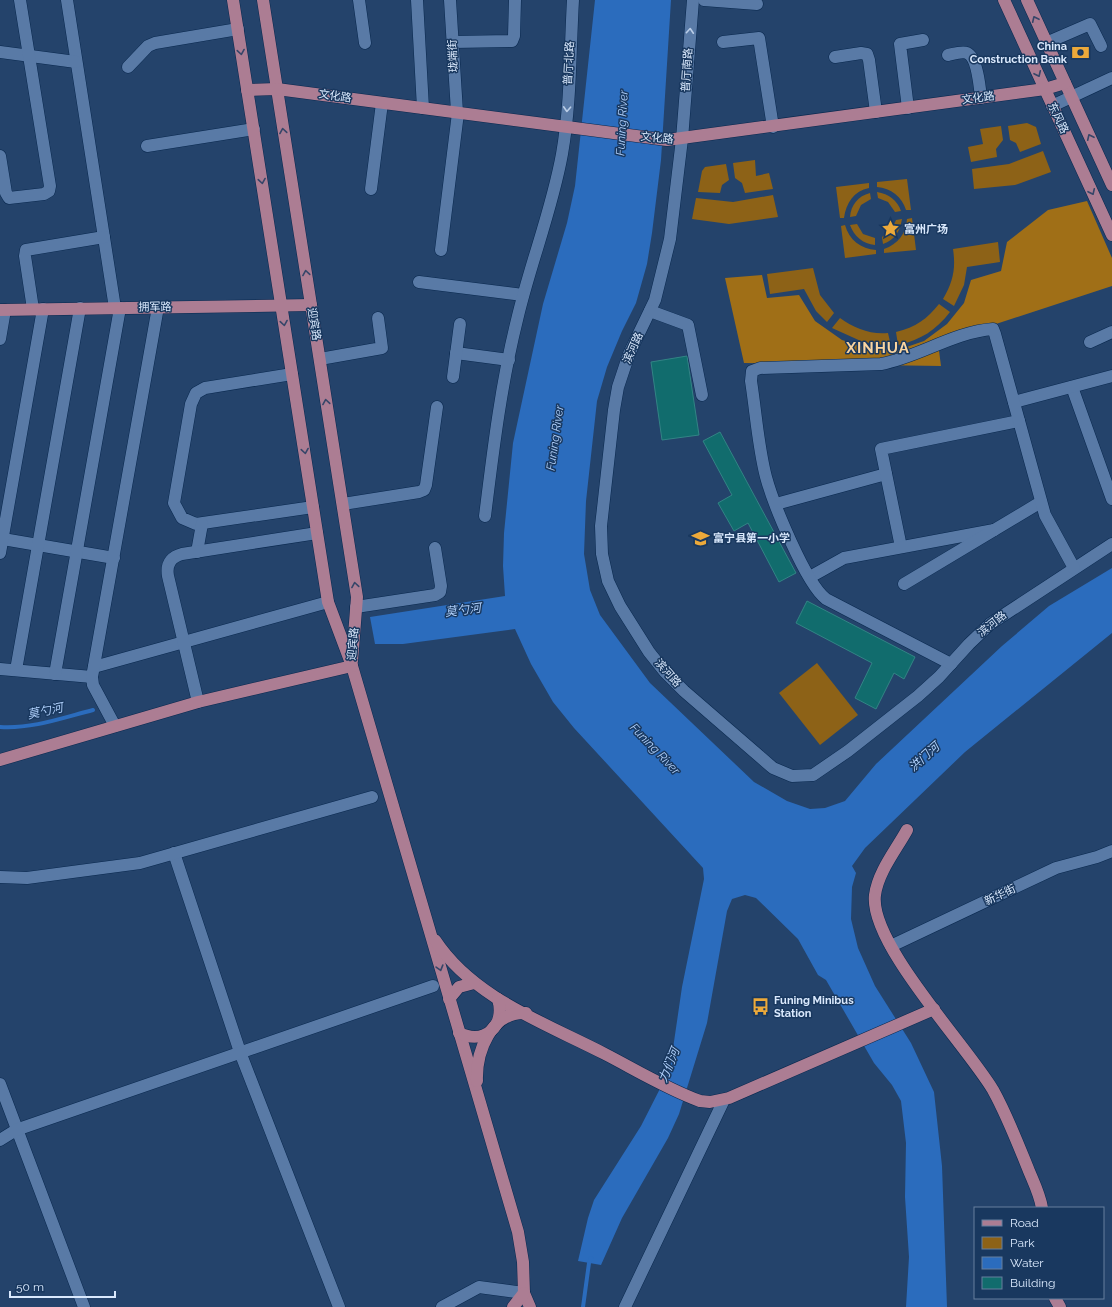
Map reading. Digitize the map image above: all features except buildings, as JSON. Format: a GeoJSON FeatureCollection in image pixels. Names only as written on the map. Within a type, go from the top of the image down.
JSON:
{"type":"FeatureCollection","features":[{"type":"Feature","properties":{"kind":"main road","name":"迎宾路"},"geometry":{"type":"LineString","coordinates":[[233,0],[328,602],[352,666]]}},
{"type":"Feature","properties":{"kind":"main road","name":"迎宾路"},"geometry":{"type":"LineString","coordinates":[[263,0],[357,598],[352,666]]}},
{"type":"Feature","properties":{"kind":"main road","name":"东风路"},"geometry":{"type":"LineString","coordinates":[[1004,0],[1112,235]]}},
{"type":"Feature","properties":{"kind":"main road","name":"东风路"},"geometry":{"type":"LineString","coordinates":[[1027,0],[1112,185]]}},
{"type":"Feature","properties":{"kind":"main road","name":"文化路"},"geometry":{"type":"LineString","coordinates":[[247,90],[277,89],[662,140],[682,139],[773,127],[1045,89],[1065,84]]}},
{"type":"Feature","properties":{"kind":"main road","name":"拥军路"},"geometry":{"type":"LineString","coordinates":[[3,310],[311,305]]}},
{"type":"Feature","properties":{"kind":"main road"},"geometry":{"type":"LineString","coordinates":[[0,760],[198,702],[352,666],[518,1232],[523,1262],[524,1293],[530,1307]]}},
{"type":"Feature","properties":{"kind":"main road"},"geometry":{"type":"LineString","coordinates":[[907,830],[885,869],[875,896],[877,918],[891,946],[934,1009],[993,1090],[1020,1150],[1042,1207]]}},
{"type":"Feature","properties":{"kind":"main road"},"geometry":{"type":"LineString","coordinates":[[429,930],[450,959],[474,983],[498,999],[691,1098],[710,1102],[729,1098],[934,1009]]}},
{"type":"Feature","properties":{"kind":"main road"},"geometry":{"type":"LineString","coordinates":[[449,999],[459,987],[474,983]]}},
{"type":"Feature","properties":{"kind":"main road"},"geometry":{"type":"LineString","coordinates":[[459,1033],[474,1037],[488,1033],[494,1028],[500,1014],[498,999]]}},
{"type":"Feature","properties":{"kind":"main road"},"geometry":{"type":"LineString","coordinates":[[478,1098],[478,1059],[484,1042],[500,1020],[508,1016],[526,1014]]}},
{"type":"Feature","properties":{"kind":"main road"},"geometry":{"type":"LineString","coordinates":[[513,1307],[524,1293]]}},
{"type":"Feature","properties":{"kind":"street"},"geometry":{"type":"LineString","coordinates":[[0,156],[6,193],[9,198],[44,194],[49,191],[50,186],[20,0]]}},
{"type":"Feature","properties":{"kind":"street"},"geometry":{"type":"LineString","coordinates":[[55,674],[117,308],[104,237],[67,0]]}},
{"type":"Feature","properties":{"kind":"street"},"geometry":{"type":"LineString","coordinates":[[359,0],[365,43]]}},
{"type":"Feature","properties":{"kind":"street"},"geometry":{"type":"LineString","coordinates":[[417,0],[423,108]]}},
{"type":"Feature","properties":{"kind":"street","name":"珑端街"},"geometry":{"type":"LineString","coordinates":[[441,250],[458,113],[450,0]]}},
{"type":"Feature","properties":{"kind":"street"},"geometry":{"type":"LineString","coordinates":[[453,42],[512,41],[514,36],[515,0]]}},
{"type":"Feature","properties":{"kind":"street","name":"普厅北路"},"geometry":{"type":"LineString","coordinates":[[485,516],[491,467],[509,360],[523,295],[558,176],[566,127],[573,0]]}},
{"type":"Feature","properties":{"kind":"street","name":"普厅南路"},"geometry":{"type":"LineString","coordinates":[[682,139],[693,0]]}},
{"type":"Feature","properties":{"kind":"street"},"geometry":{"type":"LineString","coordinates":[[704,0],[757,4]]}},
{"type":"Feature","properties":{"kind":"street"},"geometry":{"type":"LineString","coordinates":[[1046,43],[1090,24],[1101,46]]}},
{"type":"Feature","properties":{"kind":"street"},"geometry":{"type":"LineString","coordinates":[[128,67],[148,46],[155,43],[238,29]]}},
{"type":"Feature","properties":{"kind":"street"},"geometry":{"type":"LineString","coordinates":[[723,42],[759,38],[773,127]]}},
{"type":"Feature","properties":{"kind":"street"},"geometry":{"type":"LineString","coordinates":[[908,108],[900,44],[923,40]]}},
{"type":"Feature","properties":{"kind":"street"},"geometry":{"type":"LineString","coordinates":[[0,52],[76,62]]}},
{"type":"Feature","properties":{"kind":"street"},"geometry":{"type":"LineString","coordinates":[[835,57],[861,53],[867,54],[876,112]]}},
{"type":"Feature","properties":{"kind":"street"},"geometry":{"type":"LineString","coordinates":[[948,55],[964,53],[970,56],[977,72],[981,98]]}},
{"type":"Feature","properties":{"kind":"street"},"geometry":{"type":"LineString","coordinates":[[1052,106],[1112,78]]}},
{"type":"Feature","properties":{"kind":"street"},"geometry":{"type":"LineString","coordinates":[[371,189],[382,103]]}},
{"type":"Feature","properties":{"kind":"street"},"geometry":{"type":"LineString","coordinates":[[148,146],[254,129]]}},
{"type":"Feature","properties":{"kind":"street","name":"滨河路"},"geometry":{"type":"LineString","coordinates":[[682,139],[670,239],[659,288],[650,312],[629,354],[616,399],[601,540],[605,568],[614,594],[634,630],[666,672],[704,709],[774,768],[785,774],[799,777],[819,773],[918,696],[990,624],[1112,544]]}},
{"type":"Feature","properties":{"kind":"street"},"geometry":{"type":"LineString","coordinates":[[0,553],[38,309],[25,256],[26,250],[104,237]]}},
{"type":"Feature","properties":{"kind":"street"},"geometry":{"type":"LineString","coordinates":[[419,282],[523,295]]}},
{"type":"Feature","properties":{"kind":"street"},"geometry":{"type":"LineString","coordinates":[[115,726],[93,685],[93,672],[158,307]]}},
{"type":"Feature","properties":{"kind":"street"},"geometry":{"type":"LineString","coordinates":[[16,670],[80,308]]}},
{"type":"Feature","properties":{"kind":"street"},"geometry":{"type":"LineString","coordinates":[[0,339],[3,310]]}},
{"type":"Feature","properties":{"kind":"street"},"geometry":{"type":"LineString","coordinates":[[650,312],[688,325],[702,395]]}},
{"type":"Feature","properties":{"kind":"street"},"geometry":{"type":"LineString","coordinates":[[320,359],[382,348],[378,318]]}},
{"type":"Feature","properties":{"kind":"street"},"geometry":{"type":"LineString","coordinates":[[452,377],[460,324]]}},
{"type":"Feature","properties":{"kind":"street"},"geometry":{"type":"LineString","coordinates":[[951,664],[826,599],[818,590],[799,558],[766,478],[751,381],[752,371],[756,369],[881,364],[901,360],[934,344],[993,329],[996,334],[1041,502],[1050,528],[1074,568]]}},
{"type":"Feature","properties":{"kind":"street"},"geometry":{"type":"LineString","coordinates":[[1090,342],[1112,332]]}},
{"type":"Feature","properties":{"kind":"street"},"geometry":{"type":"LineString","coordinates":[[456,353],[509,360]]}},
{"type":"Feature","properties":{"kind":"street"},"geometry":{"type":"LineString","coordinates":[[292,374],[205,388],[196,393],[191,404],[174,503],[182,518],[191,524],[202,524],[313,506]]}},
{"type":"Feature","properties":{"kind":"street"},"geometry":{"type":"LineString","coordinates":[[1014,402],[1112,376]]}},
{"type":"Feature","properties":{"kind":"street"},"geometry":{"type":"LineString","coordinates":[[1072,387],[1112,499]]}},
{"type":"Feature","properties":{"kind":"street"},"geometry":{"type":"LineString","coordinates":[[342,504],[424,490],[426,485],[437,407]]}},
{"type":"Feature","properties":{"kind":"street"},"geometry":{"type":"LineString","coordinates":[[900,547],[881,449],[1019,421]]}},
{"type":"Feature","properties":{"kind":"street"},"geometry":{"type":"LineString","coordinates":[[776,504],[886,474]]}},
{"type":"Feature","properties":{"kind":"street"},"geometry":{"type":"LineString","coordinates":[[904,584],[1041,502]]}},
{"type":"Feature","properties":{"kind":"street"},"geometry":{"type":"LineString","coordinates":[[197,552],[202,524]]}},
{"type":"Feature","properties":{"kind":"street"},"geometry":{"type":"LineString","coordinates":[[810,577],[840,559],[994,530]]}},
{"type":"Feature","properties":{"kind":"street"},"geometry":{"type":"LineString","coordinates":[[198,702],[167,571],[173,558],[197,552],[317,533]]}},
{"type":"Feature","properties":{"kind":"street"},"geometry":{"type":"LineString","coordinates":[[2,539],[114,558]]}},
{"type":"Feature","properties":{"kind":"street"},"geometry":{"type":"LineString","coordinates":[[356,607],[434,595],[440,592],[441,586],[435,548]]}},
{"type":"Feature","properties":{"kind":"street"},"geometry":{"type":"LineString","coordinates":[[0,669],[55,674],[93,672],[184,642],[328,602]]}},
{"type":"Feature","properties":{"kind":"street"},"geometry":{"type":"LineString","coordinates":[[0,877],[27,878],[140,862],[372,797]]}},
{"type":"Feature","properties":{"kind":"street","name":"新华街"},"geometry":{"type":"LineString","coordinates":[[891,946],[1056,868],[1097,857],[1112,851]]}},
{"type":"Feature","properties":{"kind":"street"},"geometry":{"type":"LineString","coordinates":[[174,853],[240,1052],[339,1307]]}},
{"type":"Feature","properties":{"kind":"street"},"geometry":{"type":"LineString","coordinates":[[0,1140],[16,1130],[433,986]]}},
{"type":"Feature","properties":{"kind":"street"},"geometry":{"type":"LineString","coordinates":[[0,1084],[16,1130],[84,1307]]}},
{"type":"Feature","properties":{"kind":"street"},"geometry":{"type":"LineString","coordinates":[[625,1307],[723,1102]]}},
{"type":"Feature","properties":{"kind":"street"},"geometry":{"type":"LineString","coordinates":[[442,1307],[479,1287],[524,1293]]}},
{"type":"Feature","properties":{"kind":"green space"},"geometry":{"type":"Polygon","coordinates":[[[1027,123],[1036,127],[1041,144],[1020,152],[1016,143],[1010,140],[1008,126],[1027,123]]]}},
{"type":"Feature","properties":{"kind":"green space"},"geometry":{"type":"Polygon","coordinates":[[[1001,126],[1003,140],[996,149],[997,157],[971,162],[968,147],[983,144],[980,129],[1001,126]]]}},
{"type":"Feature","properties":{"kind":"green space"},"geometry":{"type":"Polygon","coordinates":[[[1043,151],[1051,172],[1015,185],[974,189],[972,169],[1009,164],[1043,151]]]}},
{"type":"Feature","properties":{"kind":"green space"},"geometry":{"type":"Polygon","coordinates":[[[755,160],[756,176],[769,173],[773,189],[745,193],[742,183],[735,178],[733,163],[755,160]]]}},
{"type":"Feature","properties":{"kind":"green space"},"geometry":{"type":"Polygon","coordinates":[[[726,164],[729,180],[722,185],[720,193],[698,192],[702,171],[705,167],[726,164]]]}},
{"type":"Feature","properties":{"kind":"green space"},"geometry":{"type":"Polygon","coordinates":[[[907,179],[911,210],[906,210],[899,197],[891,191],[877,187],[877,182],[907,179]]]}},
{"type":"Feature","properties":{"kind":"green space"},"geometry":{"type":"Polygon","coordinates":[[[869,183],[869,188],[859,192],[852,198],[847,207],[844,218],[840,218],[836,187],[869,183]]]}},
{"type":"Feature","properties":{"kind":"green space"},"geometry":{"type":"Polygon","coordinates":[[[877,192],[892,198],[901,211],[895,212],[888,202],[878,198],[877,192]]]}},
{"type":"Feature","properties":{"kind":"green space"},"geometry":{"type":"Polygon","coordinates":[[[870,193],[871,199],[861,205],[856,216],[850,217],[856,202],[862,196],[870,193]]]}},
{"type":"Feature","properties":{"kind":"green space"},"geometry":{"type":"Polygon","coordinates":[[[773,195],[778,217],[729,224],[692,219],[696,198],[733,202],[773,195]]]}},
{"type":"Feature","properties":{"kind":"green space"},"geometry":{"type":"Polygon","coordinates":[[[912,218],[916,250],[884,253],[884,249],[897,241],[903,234],[907,219],[912,218]]]}},
{"type":"Feature","properties":{"kind":"green space"},"geometry":{"type":"Polygon","coordinates":[[[902,219],[900,227],[894,237],[883,244],[882,237],[892,229],[896,220],[902,219]]]}},
{"type":"Feature","properties":{"kind":"green space"},"geometry":{"type":"Polygon","coordinates":[[[857,224],[863,234],[875,238],[875,245],[863,241],[854,233],[850,225],[857,224]]]}},
{"type":"Feature","properties":{"kind":"green space"},"geometry":{"type":"Polygon","coordinates":[[[845,225],[849,235],[856,243],[865,248],[876,250],[876,254],[845,258],[841,226],[845,225]]]}},
{"type":"Feature","properties":{"kind":"green space"},"geometry":{"type":"Polygon","coordinates":[[[998,242],[1000,262],[967,267],[964,285],[954,306],[943,299],[953,275],[953,249],[998,242]]]}},
{"type":"Feature","properties":{"kind":"green space"},"geometry":{"type":"Polygon","coordinates":[[[813,268],[820,295],[834,313],[827,322],[816,311],[804,289],[770,294],[767,274],[813,268]]]}},
{"type":"Feature","properties":{"kind":"green space"},"geometry":{"type":"Polygon","coordinates":[[[939,304],[950,312],[939,324],[921,337],[898,345],[896,332],[909,328],[920,322],[939,304]]]}},
{"type":"Feature","properties":{"kind":"green space"},"geometry":{"type":"Polygon","coordinates":[[[840,318],[851,325],[869,332],[888,333],[891,346],[863,342],[832,328],[840,318]]]}},
{"type":"Feature","properties":{"kind":"green space"},"geometry":{"type":"Polygon","coordinates":[[[817,663],[858,715],[820,745],[779,693],[817,663]]]}},
{"type":"Feature","properties":{"kind":"shaded area"},"geometry":{"type":"Polygon","coordinates":[[[1087,201],[1112,258],[1112,286],[938,343],[941,366],[744,363],[725,278],[762,275],[767,298],[799,295],[815,321],[842,340],[867,348],[898,350],[924,341],[947,324],[964,303],[971,280],[1001,271],[1007,242],[1048,210],[1087,201]]]}},
{"type":"Feature","properties":{"kind":"water"},"geometry":{"type":"Polygon","coordinates":[[[595,0],[671,0],[661,160],[652,233],[647,264],[636,303],[607,367],[597,401],[586,501],[584,554],[590,590],[600,615],[650,683],[754,782],[787,801],[810,809],[825,808],[845,801],[876,764],[1002,646],[1049,606],[1112,568],[1112,633],[965,752],[865,848],[852,866],[856,873],[852,887],[851,919],[858,948],[875,986],[911,1043],[934,1092],[942,1166],[947,1307],[906,1307],[909,1257],[905,1197],[906,1143],[901,1101],[892,1085],[874,1063],[826,980],[818,975],[798,939],[756,898],[745,895],[732,899],[727,911],[707,1023],[679,1114],[668,1138],[622,1218],[601,1265],[578,1261],[588,1218],[594,1200],[641,1126],[670,1069],[682,987],[704,879],[703,868],[574,728],[553,702],[531,664],[515,629],[403,644],[375,644],[370,617],[505,596],[503,566],[504,533],[513,443],[543,304],[567,223],[575,186],[595,0]]]}},
{"type":"Feature","properties":{"kind":"waterway","name":"莫勺河"},"geometry":{"type":"LineString","coordinates":[[0,727],[35,725],[93,710]]}},
{"type":"Feature","properties":{"kind":"waterway","name":"力们河"},"geometry":{"type":"LineString","coordinates":[[583,1307],[591,1258]]}},
{"type":"Feature","properties":{"kind":"place","name":"China Construction Bank"},"geometry":{"type":"Point","coordinates":[1080,52]}},
{"type":"Feature","properties":{"kind":"place","name":"富州广场"},"geometry":{"type":"Point","coordinates":[891,229]}},
{"type":"Feature","properties":{"kind":"place","name":"富宁县第一小学"},"geometry":{"type":"Point","coordinates":[700,538]}},
{"type":"Feature","properties":{"kind":"place","name":"Funing Minibus Station"},"geometry":{"type":"Point","coordinates":[761,1006]}},
{"type":"Feature","properties":{"kind":"district","name":"XINHUA"},"geometry":{"type":"Point","coordinates":[878,348]}},
{"type":"Feature","properties":{"kind":"water label","name":"Funing River"},"geometry":{"type":"Point","coordinates":[622,123]}},
{"type":"Feature","properties":{"kind":"water label","name":"Funing River"},"geometry":{"type":"Point","coordinates":[555,438]}},
{"type":"Feature","properties":{"kind":"water label","name":"Funing River"},"geometry":{"type":"Point","coordinates":[655,749]}},
{"type":"Feature","properties":{"kind":"water label","name":"洪门河"},"geometry":{"type":"Point","coordinates":[924,757]}}]}
